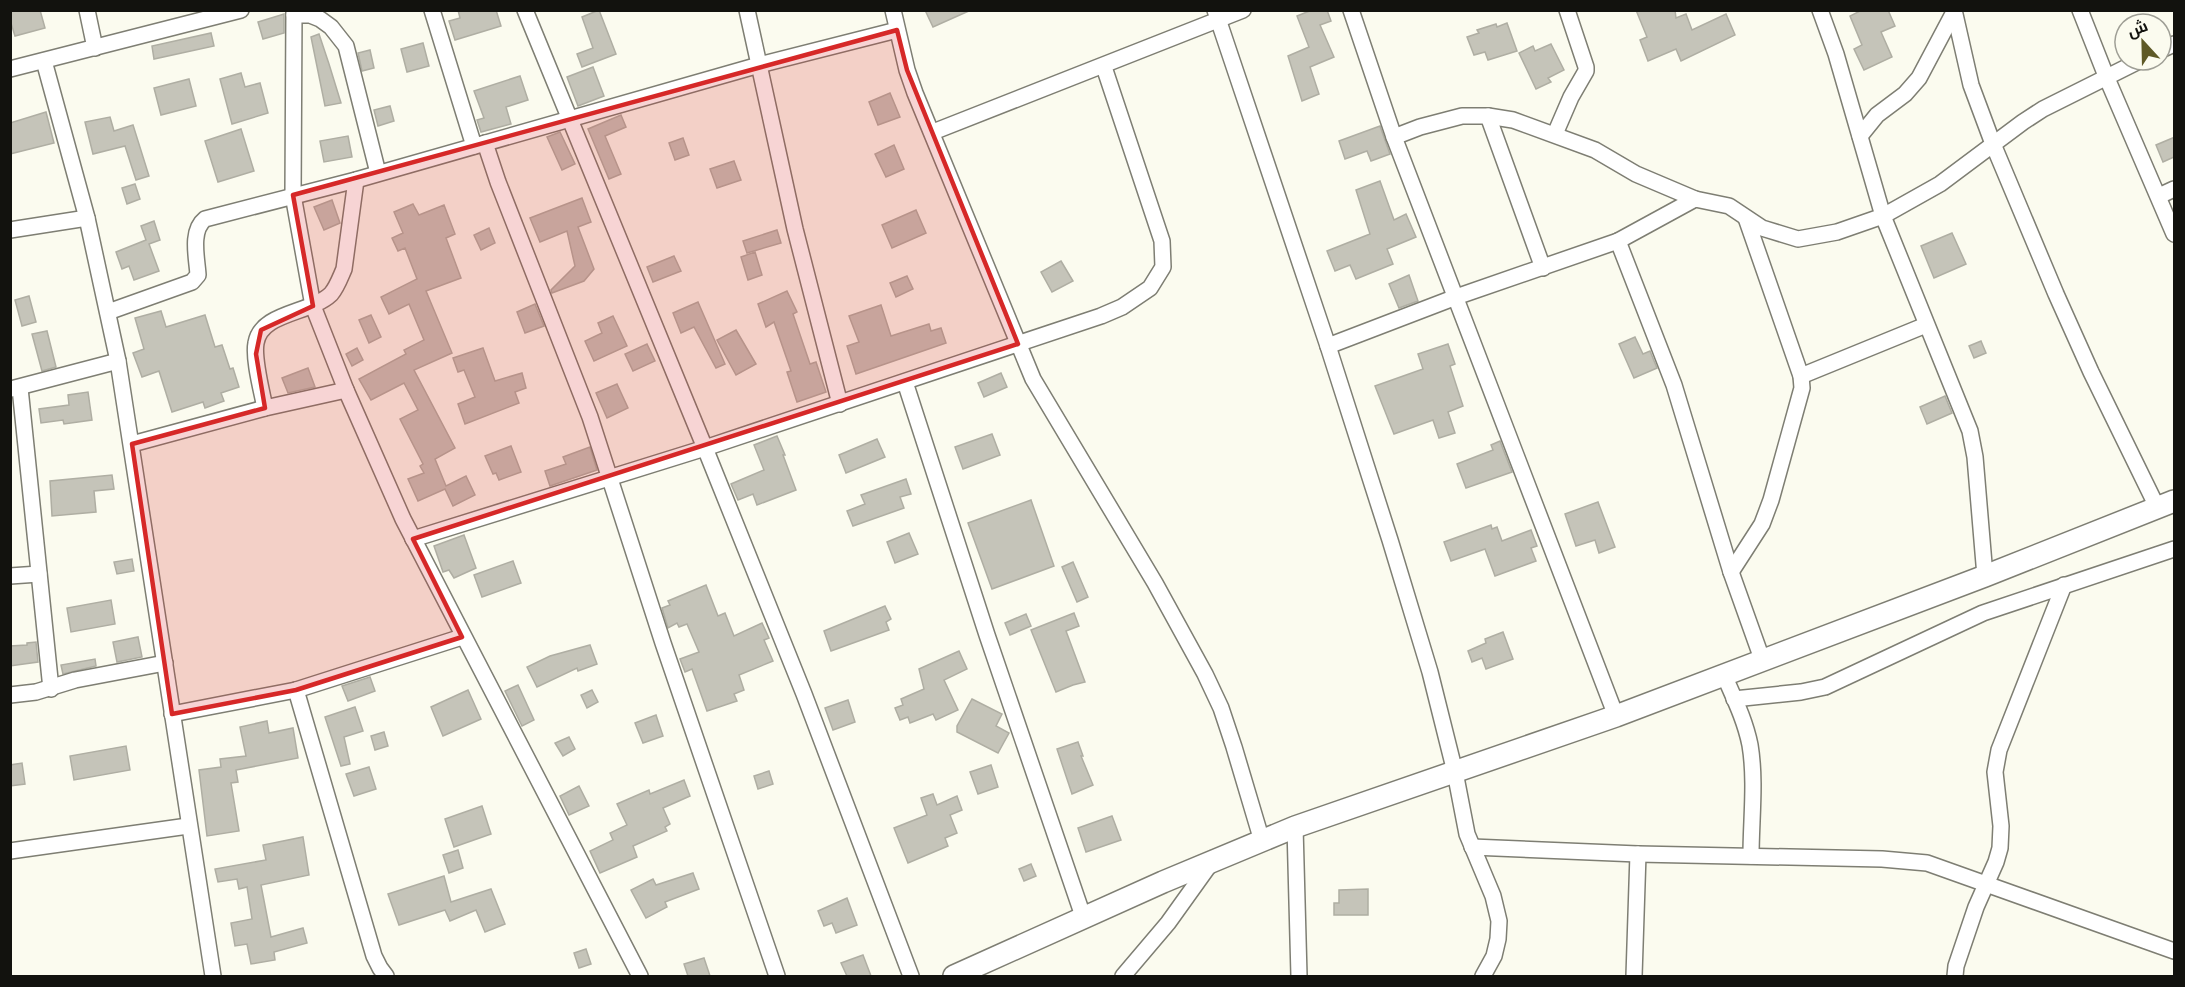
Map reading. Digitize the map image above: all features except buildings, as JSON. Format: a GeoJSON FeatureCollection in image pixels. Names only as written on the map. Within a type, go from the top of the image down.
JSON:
{"type":"FeatureCollection","features":[{"type":"Feature","properties":{"kind":"street"},"geometry":{"type":"LineString","coordinates":[[87,10],[95,48]]}},
{"type":"Feature","properties":{"kind":"street"},"geometry":{"type":"LineString","coordinates":[[10,69],[241,10]]}},
{"type":"Feature","properties":{"kind":"street"},"geometry":{"type":"LineString","coordinates":[[432,10],[479,145],[498,182],[590,417],[663,643],[777,976]]}},
{"type":"Feature","properties":{"kind":"street"},"geometry":{"type":"LineString","coordinates":[[525,10],[804,694],[911,976]]}},
{"type":"Feature","properties":{"kind":"street"},"geometry":{"type":"LineString","coordinates":[[747,10],[795,229],[840,404]]}},
{"type":"Feature","properties":{"kind":"street"},"geometry":{"type":"LineString","coordinates":[[893,10],[907,70],[1018,344],[1049,407],[1092,474],[1205,674],[1221,708],[1262,841]]}},
{"type":"Feature","properties":{"kind":"street"},"geometry":{"type":"LineString","coordinates":[[933,132],[1104,67],[1217,15],[1243,10]]}},
{"type":"Feature","properties":{"kind":"street"},"geometry":{"type":"LineString","coordinates":[[1351,10],[1394,137],[1616,716]]}},
{"type":"Feature","properties":{"kind":"street"},"geometry":{"type":"LineString","coordinates":[[1555,134],[1571,97],[1586,71],[1567,10]]}},
{"type":"Feature","properties":{"kind":"street"},"geometry":{"type":"LineString","coordinates":[[1820,10],[1836,54],[1883,216],[1966,420],[1973,443],[1985,576]]}},
{"type":"Feature","properties":{"kind":"street"},"geometry":{"type":"LineString","coordinates":[[2080,10],[2106,76],[2175,234]]}},
{"type":"Feature","properties":{"kind":"street"},"geometry":{"type":"LineString","coordinates":[[1860,136],[1877,115],[1905,94],[1919,78],[1954,11]]}},
{"type":"Feature","properties":{"kind":"street"},"geometry":{"type":"LineString","coordinates":[[954,976],[1163,882],[1295,827],[1616,716],[2166,505],[2078,343],[1993,144],[1968,76],[1954,11]]}},
{"type":"Feature","properties":{"kind":"street"},"geometry":{"type":"LineString","coordinates":[[378,173],[346,46],[331,27],[320,19],[294,13],[293,195],[313,306],[346,390],[413,539],[640,976]]}},
{"type":"Feature","properties":{"kind":"street"},"geometry":{"type":"LineString","coordinates":[[1217,15],[1328,346],[1430,672],[1455,772],[1467,834],[1493,896],[1499,921],[1498,939],[1494,956],[1483,976]]}},
{"type":"Feature","properties":{"kind":"street"},"geometry":{"type":"LineString","coordinates":[[108,312],[192,282],[198,275],[196,231],[205,219],[356,180],[759,64],[897,30]]}},
{"type":"Feature","properties":{"kind":"street"},"geometry":{"type":"LineString","coordinates":[[44,62],[87,218],[118,361],[188,826],[213,976]]}},
{"type":"Feature","properties":{"kind":"street"},"geometry":{"type":"LineString","coordinates":[[413,539],[705,448],[1018,344],[1122,307],[1150,288],[1163,267],[1162,241],[1104,67]]}},
{"type":"Feature","properties":{"kind":"street"},"geometry":{"type":"LineString","coordinates":[[1394,137],[1441,120],[1462,116],[1488,116],[1513,120],[1595,150],[1643,178],[1695,199],[1729,206],[1762,228],[1798,239],[1838,232],[1883,216],[1940,184],[2043,109],[2115,72]]}},
{"type":"Feature","properties":{"kind":"street"},"geometry":{"type":"LineString","coordinates":[[1488,116],[1543,268]]}},
{"type":"Feature","properties":{"kind":"street"},"geometry":{"type":"LineString","coordinates":[[265,408],[256,354],[256,343],[261,330],[272,321],[313,306],[330,294],[338,283],[344,269],[356,180]]}},
{"type":"Feature","properties":{"kind":"street"},"geometry":{"type":"LineString","coordinates":[[2159,196],[2175,189]]}},
{"type":"Feature","properties":{"kind":"street"},"geometry":{"type":"LineString","coordinates":[[1328,346],[1456,297],[1618,241],[1695,199]]}},
{"type":"Feature","properties":{"kind":"street"},"geometry":{"type":"LineString","coordinates":[[10,230],[87,218]]}},
{"type":"Feature","properties":{"kind":"street"},"geometry":{"type":"LineString","coordinates":[[1731,572],[1758,532],[1771,500],[1802,388],[1801,376],[1746,218]]}},
{"type":"Feature","properties":{"kind":"street"},"geometry":{"type":"LineString","coordinates":[[1618,241],[1674,385],[1731,572],[1761,659]]}},
{"type":"Feature","properties":{"kind":"street"},"geometry":{"type":"LineString","coordinates":[[1801,376],[1926,325]]}},
{"type":"Feature","properties":{"kind":"street"},"geometry":{"type":"LineString","coordinates":[[51,689],[15,388],[118,361]]}},
{"type":"Feature","properties":{"kind":"street"},"geometry":{"type":"LineString","coordinates":[[905,382],[987,635],[1084,919]]}},
{"type":"Feature","properties":{"kind":"street"},"geometry":{"type":"LineString","coordinates":[[132,444],[265,408],[346,390]]}},
{"type":"Feature","properties":{"kind":"street"},"geometry":{"type":"LineString","coordinates":[[1734,699],[1801,692],[1825,687],[1983,613],[2064,585],[2171,553]]}},
{"type":"Feature","properties":{"kind":"street"},"geometry":{"type":"LineString","coordinates":[[10,576],[39,574]]}},
{"type":"Feature","properties":{"kind":"street"},"geometry":{"type":"LineString","coordinates":[[1954,976],[1976,907],[2000,848],[2001,826],[1995,772],[1999,750],[2064,585]]}},
{"type":"Feature","properties":{"kind":"street"},"geometry":{"type":"LineString","coordinates":[[172,714],[296,690],[462,637]]}},
{"type":"Feature","properties":{"kind":"street"},"geometry":{"type":"LineString","coordinates":[[10,694],[51,689],[75,681],[165,663]]}},
{"type":"Feature","properties":{"kind":"street"},"geometry":{"type":"LineString","coordinates":[[1724,675],[1743,718],[1750,745],[1751,856]]}},
{"type":"Feature","properties":{"kind":"street"},"geometry":{"type":"LineString","coordinates":[[296,690],[374,956],[386,976]]}},
{"type":"Feature","properties":{"kind":"street"},"geometry":{"type":"LineString","coordinates":[[10,851],[188,826]]}},
{"type":"Feature","properties":{"kind":"street"},"geometry":{"type":"LineString","coordinates":[[1295,827],[1299,976]]}},
{"type":"Feature","properties":{"kind":"street"},"geometry":{"type":"LineString","coordinates":[[1472,847],[1638,854],[1882,859],[1927,863],[2175,951]]}},
{"type":"Feature","properties":{"kind":"street"},"geometry":{"type":"LineString","coordinates":[[1634,976],[1638,854]]}},
{"type":"Feature","properties":{"kind":"street"},"geometry":{"type":"LineString","coordinates":[[1124,976],[1168,923],[1211,863]]}},
{"type":"Feature","properties":{"kind":"highlighted area"},"geometry":{"type":"Polygon","coordinates":[[[897,30],[907,70],[1018,344],[413,539],[462,637],[296,690],[172,714],[132,444],[265,408],[256,354],[261,330],[313,306],[293,195],[897,30]]]}}]}
